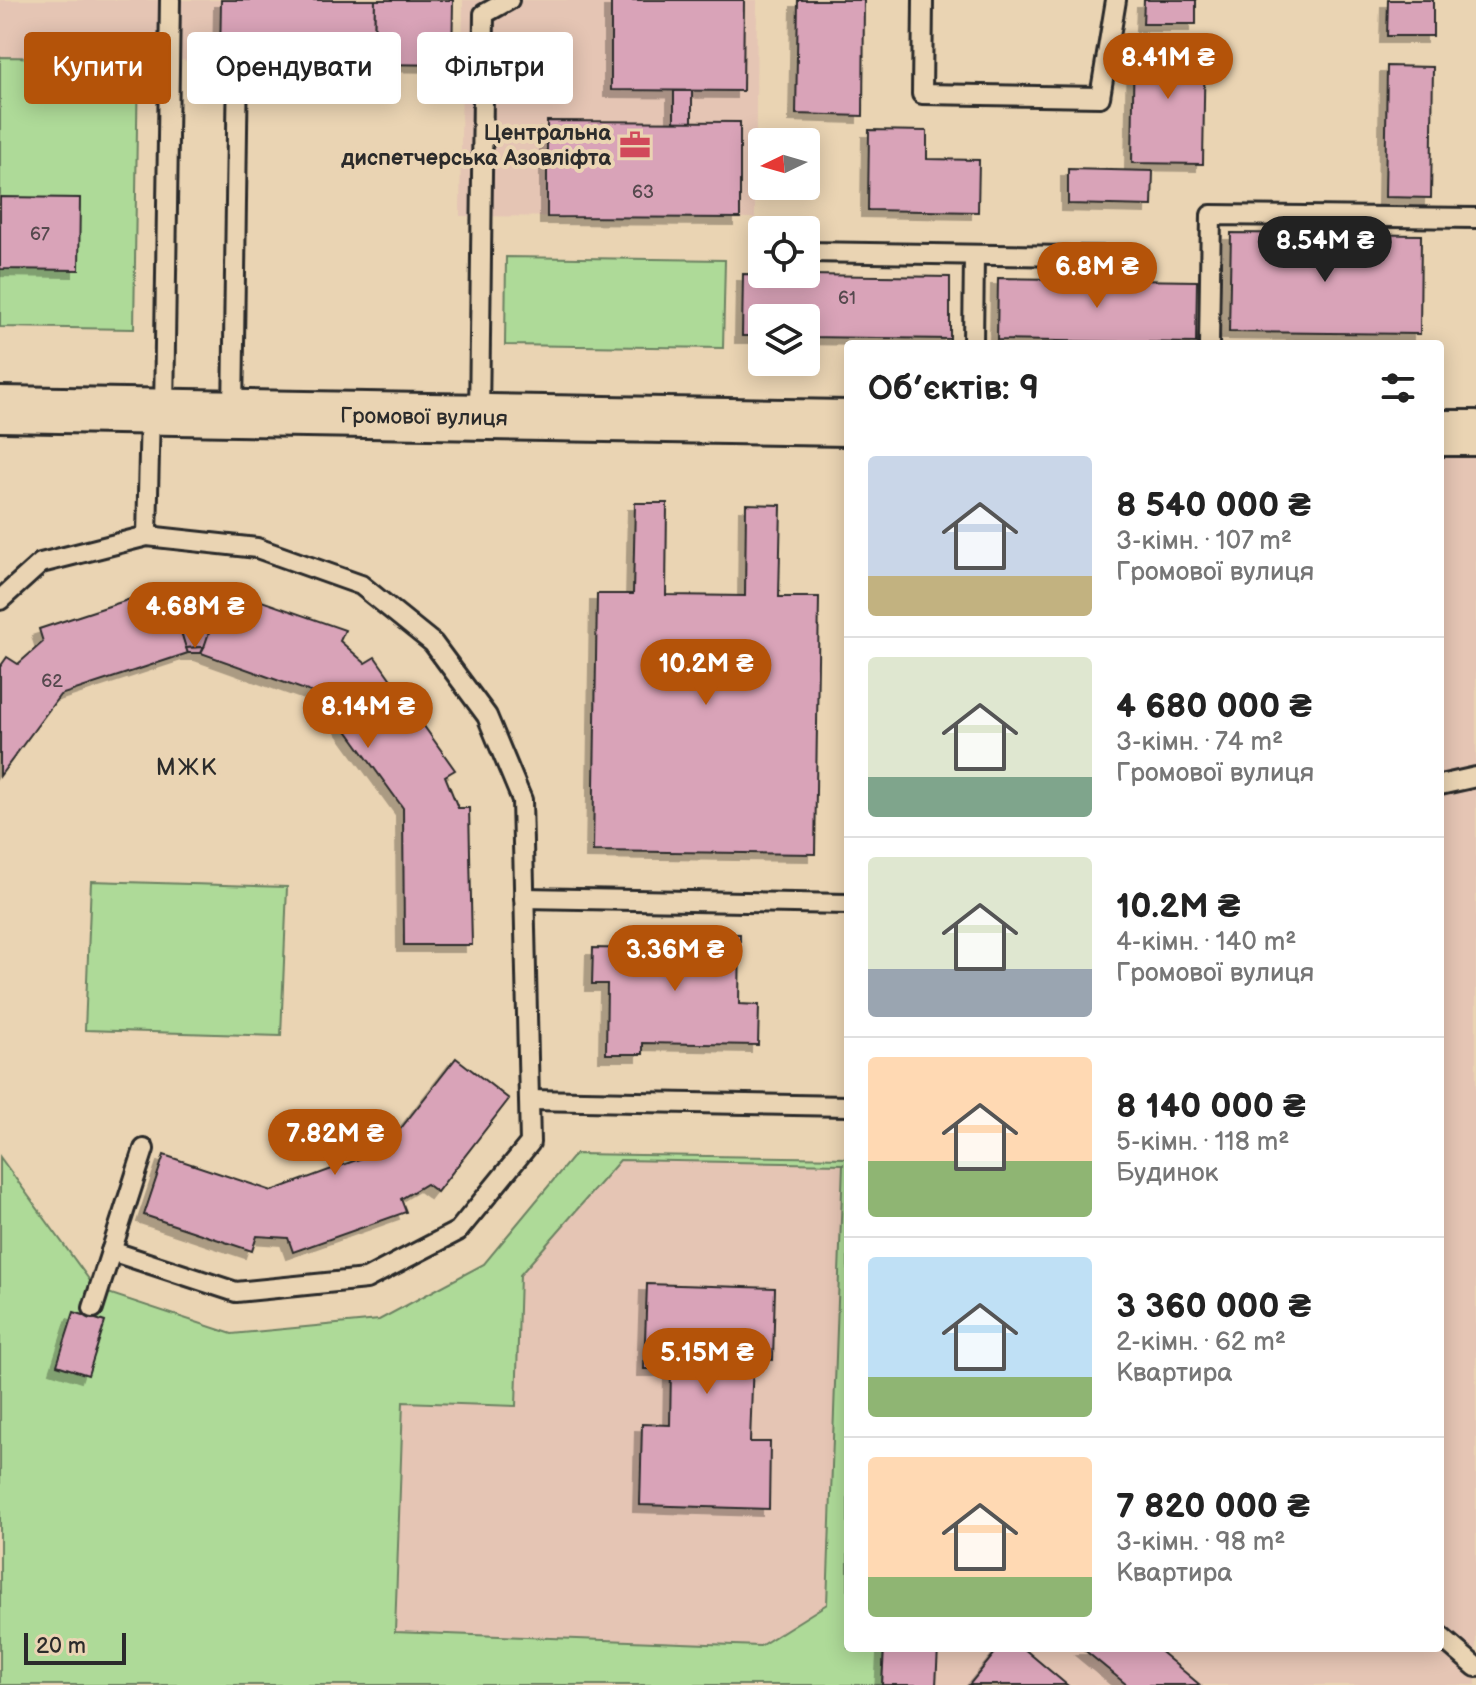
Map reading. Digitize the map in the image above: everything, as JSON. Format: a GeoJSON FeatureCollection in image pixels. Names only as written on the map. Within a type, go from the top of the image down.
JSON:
{"type":"FeatureCollection","features":[{"type":"Feature","properties":{"kind":"street","name":"Громової вулиця"},"geometry":{"type":"LineString","coordinates":[[0,409],[844,423]]}},
{"type":"Feature","properties":{"kind":"lane"},"geometry":{"type":"LineString","coordinates":[[147,536],[157,412],[170,0]]}},
{"type":"Feature","properties":{"kind":"lane"},"geometry":{"type":"LineString","coordinates":[[479,417],[484,14],[509,0]]}},
{"type":"Feature","properties":{"kind":"lane"},"geometry":{"type":"LineString","coordinates":[[923,0],[922,94],[1100,97],[1116,0]]}},
{"type":"Feature","properties":{"kind":"lane"},"geometry":{"type":"LineString","coordinates":[[233,413],[237,104]]}},
{"type":"Feature","properties":{"kind":"lane"},"geometry":{"type":"LineString","coordinates":[[1209,340],[1211,215],[1476,218]]}},
{"type":"Feature","properties":{"kind":"lane"},"geometry":{"type":"LineString","coordinates":[[820,252],[1133,257]]}},
{"type":"Feature","properties":{"kind":"lane"},"geometry":{"type":"LineString","coordinates":[[973,340],[974,255]]}},
{"type":"Feature","properties":{"kind":"lane"},"geometry":{"type":"LineString","coordinates":[[0,600],[41,563],[147,536],[257,548],[361,585],[433,643],[487,716],[522,800],[530,1143],[458,1231],[366,1279],[236,1292],[111,1251]]}},
{"type":"Feature","properties":{"kind":"lane"},"geometry":{"type":"LineString","coordinates":[[1444,784],[1476,777]]}},
{"type":"Feature","properties":{"kind":"lane"},"geometry":{"type":"LineString","coordinates":[[524,898],[844,904]]}},
{"type":"Feature","properties":{"kind":"lane"},"geometry":{"type":"LineString","coordinates":[[529,1100],[844,1106]]}},
{"type":"Feature","properties":{"kind":"lane"},"geometry":{"type":"LineString","coordinates":[[93,1308],[144,1149]]}},
{"type":"Feature","properties":{"kind":"lane"},"geometry":{"type":"LineString","coordinates":[[1444,1639],[1476,1667]]}},
{"type":"Feature","properties":{"kind":"shaded area"},"geometry":{"type":"Polygon","coordinates":[[[0,0],[375,0],[374,32],[187,32],[187,60],[171,60],[171,32],[24,32],[24,57],[0,57],[0,0]]]}},
{"type":"Feature","properties":{"kind":"shaded area"},"geometry":{"type":"Polygon","coordinates":[[[463,0],[757,0],[756,128],[748,128],[748,200],[755,200],[755,216],[460,216],[462,104],[573,104],[573,32],[463,32],[463,0]]]}},
{"type":"Feature","properties":{"kind":"shaded area"},"geometry":{"type":"Polygon","coordinates":[[[1444,450],[1476,451],[1476,1685],[882,1685],[884,1652],[1444,1652],[1444,450]]]}},
{"type":"Feature","properties":{"kind":"shaded area"},"geometry":{"type":"Polygon","coordinates":[[[620,1160],[843,1164],[828,1604],[760,1646],[394,1632],[403,1401],[516,1405],[520,1275],[620,1160]]]}},
{"type":"Feature","properties":{"kind":"green space"},"geometry":{"type":"Polygon","coordinates":[[[0,57],[24,57],[24,104],[137,104],[134,329],[0,327],[0,57]]]}},
{"type":"Feature","properties":{"kind":"green space"},"geometry":{"type":"Polygon","coordinates":[[[506,257],[725,260],[723,348],[505,345],[506,257]]]}},
{"type":"Feature","properties":{"kind":"green space"},"geometry":{"type":"Polygon","coordinates":[[[91,881],[287,887],[281,1036],[85,1030],[91,881]]]}},
{"type":"Feature","properties":{"kind":"green space"},"geometry":{"type":"Polygon","coordinates":[[[575,1154],[844,1158],[844,1652],[884,1652],[882,1685],[0,1685],[0,1157],[96,1289],[232,1334],[379,1320],[484,1264],[575,1154]],[[620,1160],[520,1275],[516,1406],[403,1402],[395,1632],[760,1646],[827,1604],[843,1164],[620,1160]]]}},
{"type":"Feature","properties":{"kind":"building"},"geometry":{"type":"Polygon","coordinates":[[[221,0],[375,0],[374,32],[220,32],[221,0]]]}},
{"type":"Feature","properties":{"kind":"building"},"geometry":{"type":"Polygon","coordinates":[[[375,0],[453,0],[453,32],[417,32],[417,65],[401,64],[401,32],[374,32],[375,0]]]}},
{"type":"Feature","properties":{"kind":"building"},"geometry":{"type":"Polygon","coordinates":[[[611,0],[744,0],[743,91],[611,90],[611,0]]]}},
{"type":"Feature","properties":{"kind":"building"},"geometry":{"type":"Polygon","coordinates":[[[798,0],[864,0],[863,116],[796,114],[798,0]]]}},
{"type":"Feature","properties":{"kind":"building"},"geometry":{"type":"Polygon","coordinates":[[[1144,0],[1196,0],[1196,24],[1143,24],[1144,0]]]}},
{"type":"Feature","properties":{"kind":"building"},"geometry":{"type":"Polygon","coordinates":[[[1388,0],[1433,0],[1433,36],[1387,36],[1388,0]]]}},
{"type":"Feature","properties":{"kind":"building"},"geometry":{"type":"Polygon","coordinates":[[[1134,38],[1205,39],[1203,164],[1132,163],[1134,38]]]}},
{"type":"Feature","properties":{"kind":"building"},"geometry":{"type":"Polygon","coordinates":[[[1387,66],[1433,67],[1431,198],[1385,197],[1387,66]]]}},
{"type":"Feature","properties":{"kind":"building"},"geometry":{"type":"Polygon","coordinates":[[[674,91],[692,91],[692,122],[674,122],[674,91]]]}},
{"type":"Feature","properties":{"kind":"building"},"geometry":{"type":"Polygon","coordinates":[[[547,121],[740,122],[740,218],[547,217],[547,121]]]}},
{"type":"Feature","properties":{"kind":"building"},"geometry":{"type":"Polygon","coordinates":[[[869,130],[927,131],[927,159],[979,160],[978,212],[868,210],[869,130]]]}},
{"type":"Feature","properties":{"kind":"building"},"geometry":{"type":"Polygon","coordinates":[[[1068,169],[1153,171],[1152,206],[1068,204],[1068,169]]]}},
{"type":"Feature","properties":{"kind":"building"},"geometry":{"type":"Polygon","coordinates":[[[0,197],[80,198],[79,270],[0,269],[0,197]]]}},
{"type":"Feature","properties":{"kind":"building"},"geometry":{"type":"Polygon","coordinates":[[[1231,233],[1421,235],[1420,334],[1229,332],[1231,233]]]}},
{"type":"Feature","properties":{"kind":"building"},"geometry":{"type":"Polygon","coordinates":[[[743,274],[748,274],[748,288],[820,288],[820,275],[950,277],[950,339],[820,337],[820,304],[748,304],[748,336],[742,336],[743,274]]]}},
{"type":"Feature","properties":{"kind":"building"},"geometry":{"type":"Polygon","coordinates":[[[998,278],[1197,281],[1196,340],[997,340],[998,278]]]}},
{"type":"Feature","properties":{"kind":"building"},"geometry":{"type":"Polygon","coordinates":[[[635,503],[667,503],[666,595],[745,596],[746,504],[781,505],[779,597],[819,597],[815,854],[593,851],[597,594],[633,594],[635,503]]]}},
{"type":"Feature","properties":{"kind":"building"},"geometry":{"type":"Polygon","coordinates":[[[167,587],[188,653],[60,695],[0,776],[0,667],[7,657],[18,664],[43,642],[39,629],[167,587]]]}},
{"type":"Feature","properties":{"kind":"building"},"geometry":{"type":"Polygon","coordinates":[[[224,588],[345,630],[340,641],[365,663],[375,657],[455,770],[445,776],[458,808],[469,808],[472,945],[404,945],[403,808],[322,696],[201,653],[224,588]]]}},
{"type":"Feature","properties":{"kind":"building"},"geometry":{"type":"Polygon","coordinates":[[[171,599],[220,600],[204,647],[186,648],[171,599]]]}},
{"type":"Feature","properties":{"kind":"building"},"geometry":{"type":"Polygon","coordinates":[[[204,647],[201,653],[188,653],[186,648],[204,647]]]}},
{"type":"Feature","properties":{"kind":"building"},"geometry":{"type":"Polygon","coordinates":[[[648,933],[740,934],[739,1004],[759,1005],[758,1045],[643,1043],[643,1054],[606,1054],[607,984],[592,984],[593,948],[647,949],[648,933]]]}},
{"type":"Feature","properties":{"kind":"building"},"geometry":{"type":"Polygon","coordinates":[[[456,1058],[509,1099],[437,1192],[426,1184],[401,1199],[406,1212],[293,1252],[288,1238],[257,1236],[252,1251],[144,1215],[164,1155],[272,1191],[384,1150],[456,1058]]]}},
{"type":"Feature","properties":{"kind":"building"},"geometry":{"type":"Polygon","coordinates":[[[647,1284],[775,1288],[773,1360],[753,1359],[750,1442],[770,1442],[769,1509],[640,1505],[642,1424],[670,1425],[671,1369],[644,1369],[647,1284]]]}},
{"type":"Feature","properties":{"kind":"building"},"geometry":{"type":"Polygon","coordinates":[[[74,1312],[105,1322],[88,1375],[57,1365],[74,1312]]]}},
{"type":"Feature","properties":{"kind":"building"},"geometry":{"type":"Polygon","coordinates":[[[884,1652],[938,1652],[936,1685],[882,1685],[884,1652]]]}},
{"type":"Feature","properties":{"kind":"building"},"geometry":{"type":"Polygon","coordinates":[[[996,1652],[1028,1652],[1067,1685],[969,1685],[996,1652]]]}},
{"type":"Feature","properties":{"kind":"building"},"geometry":{"type":"Polygon","coordinates":[[[1087,1652],[1161,1652],[1200,1685],[1127,1685],[1087,1652]]]}},
{"type":"Feature","properties":{"kind":"place","name":"Центральна диспетчерська Азовліфта"},"geometry":{"type":"Point","coordinates":[635,145]}},
{"type":"Feature","properties":{"kind":"district","name":"МЖК"},"geometry":{"type":"Point","coordinates":[187,767]}}]}
